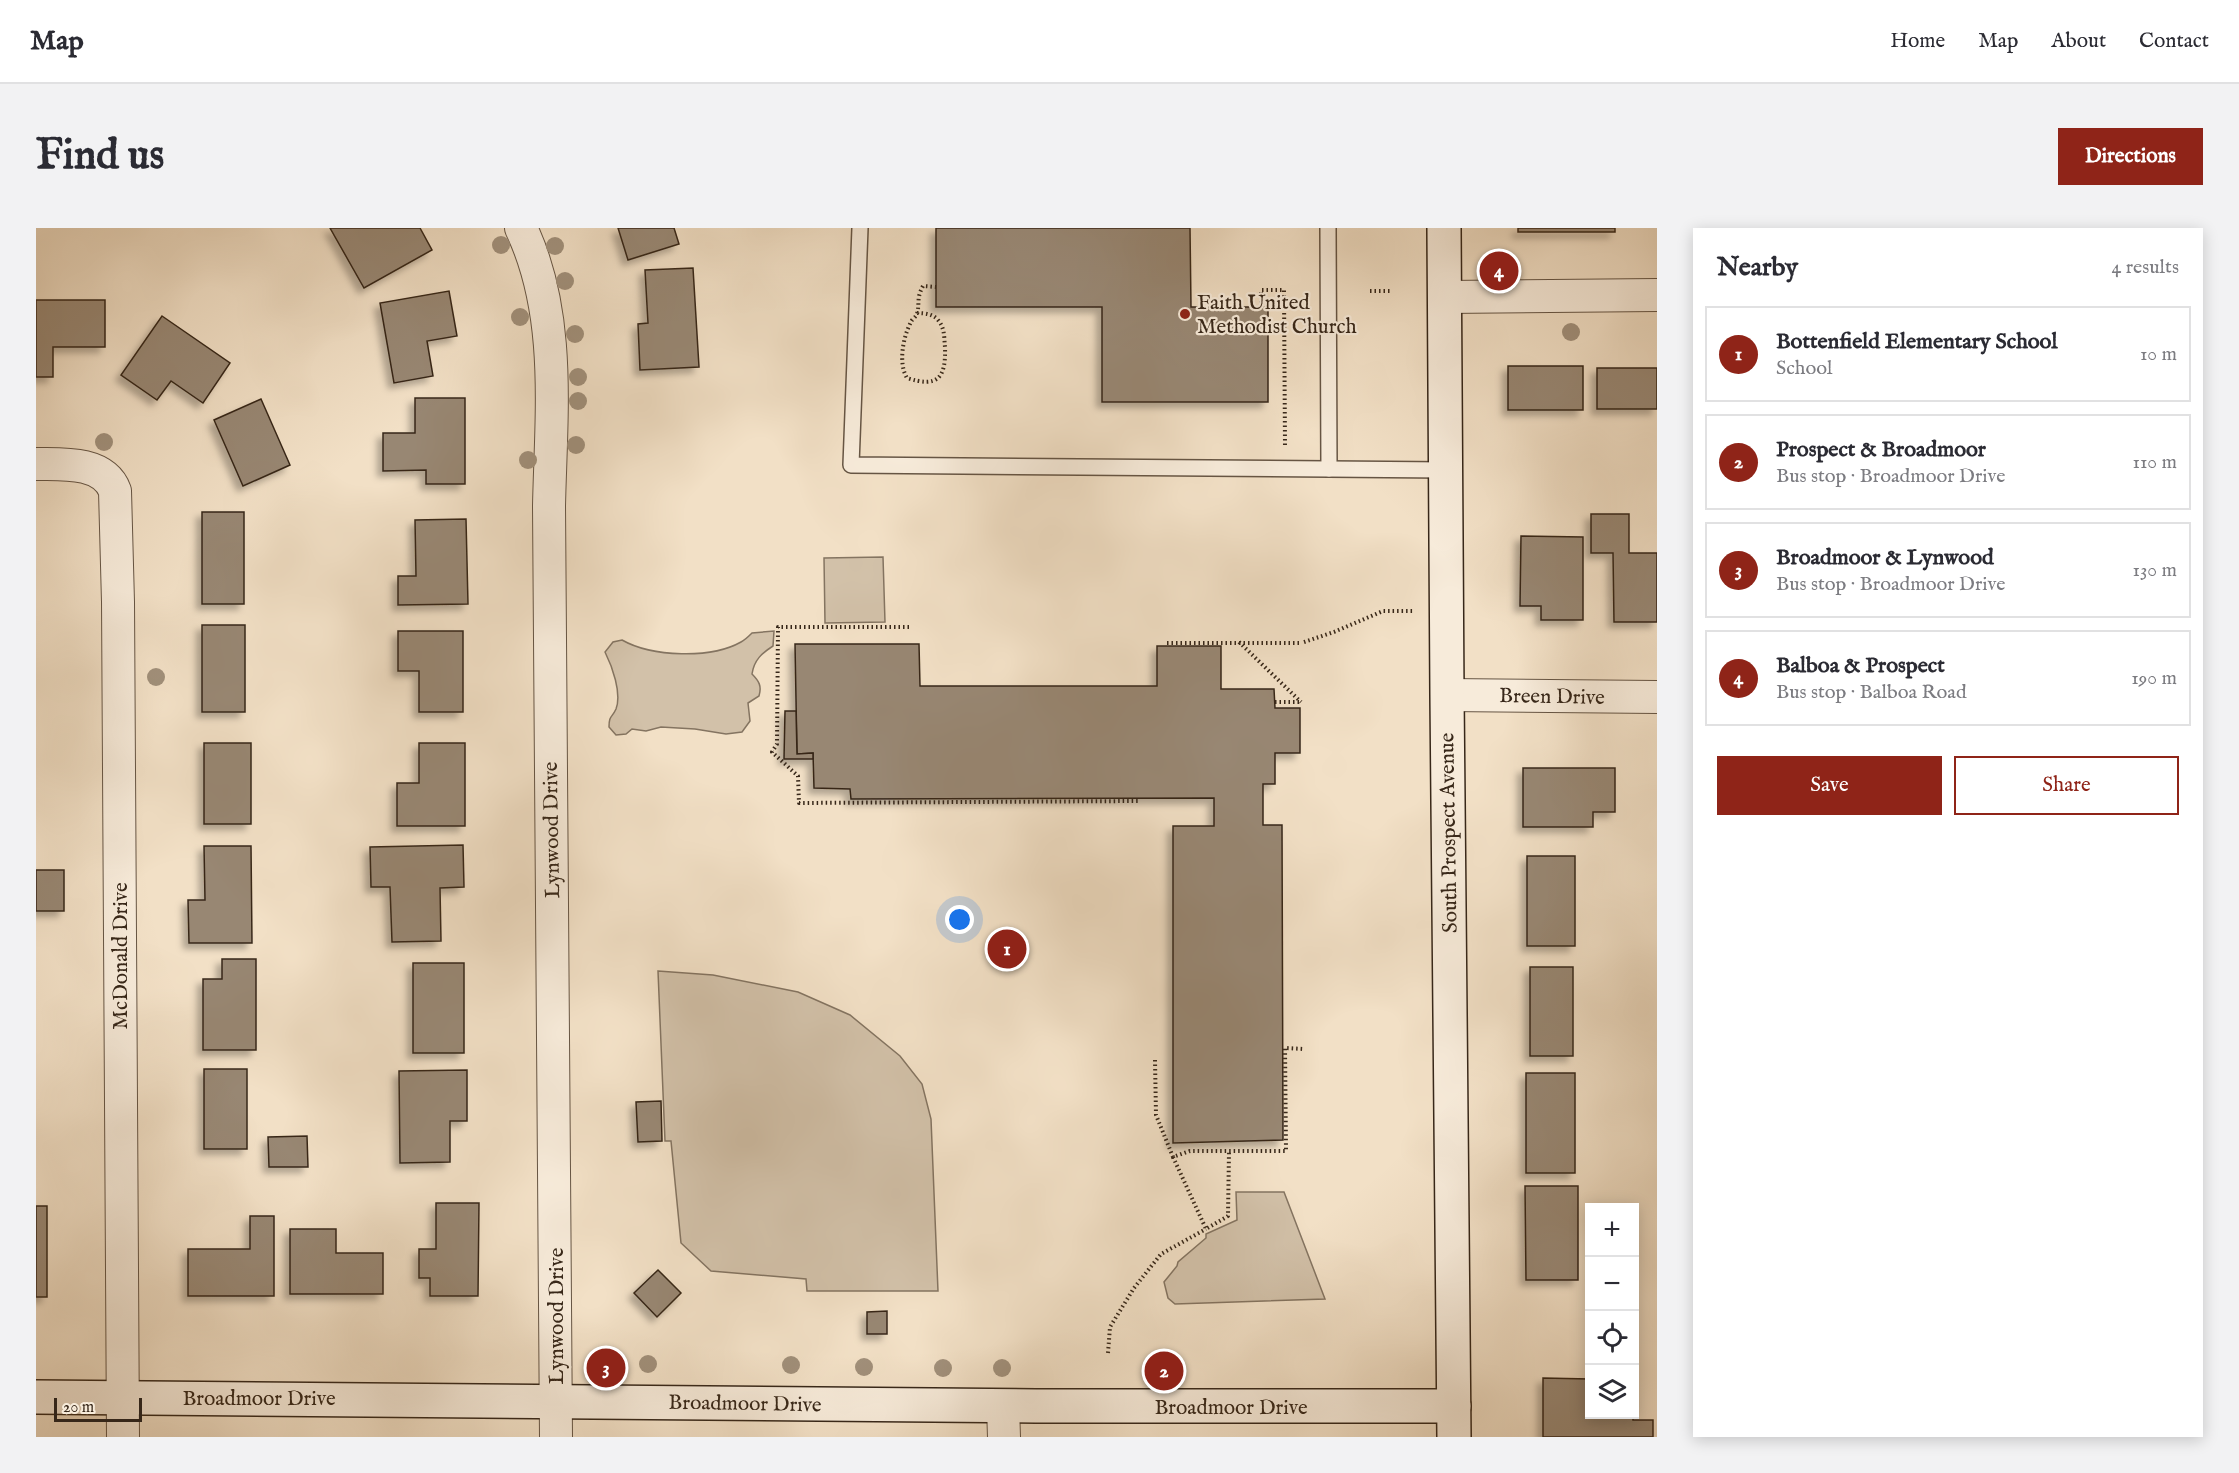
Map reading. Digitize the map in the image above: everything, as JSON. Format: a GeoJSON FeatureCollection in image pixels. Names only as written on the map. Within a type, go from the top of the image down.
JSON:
{"type":"FeatureCollection","features":[{"type":"Feature","properties":{"kind":"street","name":"Lynwood Drive"},"geometry":{"type":"LineString","coordinates":[[521,228],[538,279],[548,329],[553,378],[549,506],[556,1437]]}},
{"type":"Feature","properties":{"kind":"street","name":"South Prospect Avenue"},"geometry":{"type":"LineString","coordinates":[[1444,228],[1446,695],[1454,1421]]}},
{"type":"Feature","properties":{"kind":"street"},"geometry":{"type":"LineString","coordinates":[[1445,297],[1657,295]]}},
{"type":"Feature","properties":{"kind":"street","name":"McDonald Drive"},"geometry":{"type":"LineString","coordinates":[[36,464],[63,464],[92,468],[107,477],[115,490],[118,602],[123,1437]]}},
{"type":"Feature","properties":{"kind":"street","name":"Breen Drive"},"geometry":{"type":"LineString","coordinates":[[1446,695],[1657,698]]}},
{"type":"Feature","properties":{"kind":"street","name":"Broadmoor Drive"},"geometry":{"type":"LineString","coordinates":[[36,1396],[556,1401],[1003,1421],[1454,1421]]}},
{"type":"Feature","properties":{"kind":"lane"},"geometry":{"type":"LineString","coordinates":[[860,228],[851,465],[1446,470]]}},
{"type":"Feature","properties":{"kind":"lane"},"geometry":{"type":"LineString","coordinates":[[1328,228],[1329,469]]}},
{"type":"Feature","properties":{"kind":"path"},"geometry":{"type":"LineString","coordinates":[[917,313],[934,316],[943,328],[945,361],[943,373],[938,380],[927,383],[907,378],[903,372],[904,346],[911,321],[917,313],[918,297],[923,286],[936,287]]}},
{"type":"Feature","properties":{"kind":"path"},"geometry":{"type":"LineString","coordinates":[[1261,307],[1261,290],[1284,290],[1285,469]]}},
{"type":"Feature","properties":{"kind":"path"},"geometry":{"type":"LineString","coordinates":[[1370,291],[1390,291]]}},
{"type":"Feature","properties":{"kind":"path"},"geometry":{"type":"LineString","coordinates":[[1167,642],[1302,643],[1383,611],[1402,611]]}},
{"type":"Feature","properties":{"kind":"path"},"geometry":{"type":"LineString","coordinates":[[909,627],[778,627],[777,744],[772,752],[798,776],[799,803],[1138,801]]}},
{"type":"Feature","properties":{"kind":"path"},"geometry":{"type":"LineString","coordinates":[[1239,642],[1301,702],[1275,702]]}},
{"type":"Feature","properties":{"kind":"path"},"geometry":{"type":"LineString","coordinates":[[1173,1157],[1190,1151],[1286,1151],[1285,1048],[1303,1049]]}},
{"type":"Feature","properties":{"kind":"path"},"geometry":{"type":"LineString","coordinates":[[1155,1060],[1156,1115],[1206,1229]]}},
{"type":"Feature","properties":{"kind":"path"},"geometry":{"type":"LineString","coordinates":[[1108,1353],[1110,1327],[1134,1288],[1161,1254],[1228,1216],[1229,1151]]}},
{"type":"Feature","properties":{"kind":"shaded area"},"geometry":{"type":"Polygon","coordinates":[[[883,557],[885,622],[825,623],[824,558],[883,557]]]}},
{"type":"Feature","properties":{"kind":"shaded area"},"geometry":{"type":"Polygon","coordinates":[[[774,631],[773,646],[759,657],[753,669],[752,674],[759,684],[760,692],[759,696],[748,703],[750,721],[742,732],[726,734],[661,727],[646,731],[632,729],[626,734],[616,735],[609,727],[610,718],[618,703],[613,672],[605,652],[613,642],[622,640],[634,646],[665,653],[698,653],[729,647],[752,633],[774,631]]]}},
{"type":"Feature","properties":{"kind":"shaded area"},"geometry":{"type":"Polygon","coordinates":[[[658,971],[713,975],[798,992],[850,1015],[900,1056],[922,1084],[931,1119],[938,1291],[807,1291],[806,1279],[711,1271],[681,1243],[671,1141],[665,1141],[658,971]]]}},
{"type":"Feature","properties":{"kind":"shaded area"},"geometry":{"type":"Polygon","coordinates":[[[1236,1192],[1284,1192],[1325,1299],[1175,1304],[1168,1298],[1164,1282],[1178,1262],[1206,1238],[1206,1234],[1237,1220],[1236,1192]]]}},
{"type":"Feature","properties":{"kind":"building"},"geometry":{"type":"Polygon","coordinates":[[[330,228],[420,228],[432,250],[364,288],[330,228]]]}},
{"type":"Feature","properties":{"kind":"building"},"geometry":{"type":"Polygon","coordinates":[[[618,228],[674,228],[679,244],[628,260],[618,228]]]}},
{"type":"Feature","properties":{"kind":"building","name":"Faith United Methodist Church"},"geometry":{"type":"Polygon","coordinates":[[[936,228],[1190,228],[1191,307],[1268,307],[1268,402],[1102,402],[1102,307],[936,307],[936,228]]]}},
{"type":"Feature","properties":{"kind":"building"},"geometry":{"type":"Polygon","coordinates":[[[1518,228],[1615,228],[1615,232],[1518,232],[1518,228]]]}},
{"type":"Feature","properties":{"kind":"building"},"geometry":{"type":"Polygon","coordinates":[[[693,268],[699,367],[640,370],[638,324],[648,323],[645,270],[693,268]]]}},
{"type":"Feature","properties":{"kind":"building"},"geometry":{"type":"Polygon","coordinates":[[[449,291],[457,336],[427,341],[433,376],[394,383],[380,303],[449,291]]]}},
{"type":"Feature","properties":{"kind":"building"},"geometry":{"type":"Polygon","coordinates":[[[36,300],[105,300],[105,347],[53,347],[53,377],[36,377],[36,300]]]}},
{"type":"Feature","properties":{"kind":"building"},"geometry":{"type":"Polygon","coordinates":[[[162,316],[230,363],[203,403],[171,381],[157,400],[121,375],[162,316]]]}},
{"type":"Feature","properties":{"kind":"building"},"geometry":{"type":"Polygon","coordinates":[[[1508,366],[1583,366],[1583,410],[1508,410],[1508,366]]]}},
{"type":"Feature","properties":{"kind":"building"},"geometry":{"type":"Polygon","coordinates":[[[1597,368],[1657,368],[1657,409],[1597,409],[1597,368]]]}},
{"type":"Feature","properties":{"kind":"building"},"geometry":{"type":"Polygon","coordinates":[[[415,398],[465,398],[465,484],[426,484],[426,470],[383,471],[383,433],[415,433],[415,398]]]}},
{"type":"Feature","properties":{"kind":"building"},"geometry":{"type":"Polygon","coordinates":[[[261,399],[290,465],[243,486],[214,420],[261,399]]]}},
{"type":"Feature","properties":{"kind":"building"},"geometry":{"type":"Polygon","coordinates":[[[202,512],[244,512],[244,604],[202,604],[202,512]]]}},
{"type":"Feature","properties":{"kind":"building"},"geometry":{"type":"Polygon","coordinates":[[[1591,514],[1629,514],[1629,553],[1657,553],[1657,622],[1614,622],[1613,553],[1591,553],[1591,514]]]}},
{"type":"Feature","properties":{"kind":"building"},"geometry":{"type":"Polygon","coordinates":[[[466,519],[468,604],[398,605],[398,576],[416,576],[415,520],[466,519]]]}},
{"type":"Feature","properties":{"kind":"building"},"geometry":{"type":"Polygon","coordinates":[[[1521,536],[1583,537],[1583,620],[1541,620],[1541,606],[1520,606],[1521,536]]]}},
{"type":"Feature","properties":{"kind":"building"},"geometry":{"type":"Polygon","coordinates":[[[202,625],[245,625],[245,712],[202,712],[202,625]]]}},
{"type":"Feature","properties":{"kind":"building"},"geometry":{"type":"Polygon","coordinates":[[[398,631],[463,631],[463,712],[419,712],[419,671],[398,671],[398,631]]]}},
{"type":"Feature","properties":{"kind":"building"},"geometry":{"type":"Polygon","coordinates":[[[795,644],[919,644],[920,686],[1157,686],[1157,646],[1221,646],[1221,689],[1274,689],[1275,708],[1300,708],[1300,753],[1275,753],[1275,784],[1263,784],[1263,825],[1282,825],[1283,1140],[1173,1143],[1173,826],[1214,826],[1214,798],[851,799],[850,789],[814,788],[813,753],[797,754],[795,644]]]}},
{"type":"Feature","properties":{"kind":"building"},"geometry":{"type":"Polygon","coordinates":[[[785,711],[796,711],[797,754],[813,753],[813,759],[784,759],[785,711]]]}},
{"type":"Feature","properties":{"kind":"building"},"geometry":{"type":"Polygon","coordinates":[[[204,743],[251,743],[251,824],[204,824],[204,743]]]}},
{"type":"Feature","properties":{"kind":"building"},"geometry":{"type":"Polygon","coordinates":[[[419,743],[465,743],[465,826],[397,826],[397,783],[419,783],[419,743]]]}},
{"type":"Feature","properties":{"kind":"building"},"geometry":{"type":"Polygon","coordinates":[[[1523,768],[1615,768],[1615,812],[1593,812],[1593,827],[1523,827],[1523,768]]]}},
{"type":"Feature","properties":{"kind":"building"},"geometry":{"type":"Polygon","coordinates":[[[463,845],[464,887],[440,888],[441,941],[392,942],[390,887],[371,887],[370,847],[463,845]]]}},
{"type":"Feature","properties":{"kind":"building"},"geometry":{"type":"Polygon","coordinates":[[[204,846],[251,846],[252,943],[189,943],[188,900],[205,900],[204,846]]]}},
{"type":"Feature","properties":{"kind":"building"},"geometry":{"type":"Polygon","coordinates":[[[1527,856],[1575,856],[1575,946],[1527,946],[1527,856]]]}},
{"type":"Feature","properties":{"kind":"building"},"geometry":{"type":"Polygon","coordinates":[[[36,870],[64,870],[64,911],[36,911],[36,870]]]}},
{"type":"Feature","properties":{"kind":"building"},"geometry":{"type":"Polygon","coordinates":[[[222,959],[256,959],[256,1050],[203,1050],[203,979],[222,979],[222,959]]]}},
{"type":"Feature","properties":{"kind":"building"},"geometry":{"type":"Polygon","coordinates":[[[413,963],[464,963],[464,1053],[413,1053],[413,963]]]}},
{"type":"Feature","properties":{"kind":"building"},"geometry":{"type":"Polygon","coordinates":[[[1530,967],[1573,967],[1573,1056],[1530,1056],[1530,967]]]}},
{"type":"Feature","properties":{"kind":"building"},"geometry":{"type":"Polygon","coordinates":[[[204,1069],[247,1069],[247,1149],[204,1149],[204,1069]]]}},
{"type":"Feature","properties":{"kind":"building"},"geometry":{"type":"Polygon","coordinates":[[[467,1070],[467,1121],[450,1121],[450,1162],[400,1163],[399,1071],[467,1070]]]}},
{"type":"Feature","properties":{"kind":"building"},"geometry":{"type":"Polygon","coordinates":[[[1526,1073],[1575,1073],[1575,1173],[1526,1173],[1526,1073]]]}},
{"type":"Feature","properties":{"kind":"building"},"geometry":{"type":"Polygon","coordinates":[[[661,1101],[662,1141],[638,1142],[636,1102],[661,1101]]]}},
{"type":"Feature","properties":{"kind":"building"},"geometry":{"type":"Polygon","coordinates":[[[307,1136],[308,1167],[269,1167],[268,1137],[307,1136]]]}},
{"type":"Feature","properties":{"kind":"building"},"geometry":{"type":"Polygon","coordinates":[[[1525,1186],[1578,1186],[1578,1280],[1526,1280],[1525,1186]]]}},
{"type":"Feature","properties":{"kind":"building"},"geometry":{"type":"Polygon","coordinates":[[[436,1203],[479,1203],[478,1296],[430,1296],[430,1278],[419,1278],[419,1249],[436,1249],[436,1203]]]}},
{"type":"Feature","properties":{"kind":"building"},"geometry":{"type":"Polygon","coordinates":[[[36,1206],[47,1206],[47,1297],[36,1297],[36,1206]]]}},
{"type":"Feature","properties":{"kind":"building"},"geometry":{"type":"Polygon","coordinates":[[[250,1216],[274,1216],[274,1296],[188,1296],[188,1249],[250,1249],[250,1216]]]}},
{"type":"Feature","properties":{"kind":"building"},"geometry":{"type":"Polygon","coordinates":[[[290,1229],[336,1229],[336,1253],[383,1253],[383,1294],[290,1294],[290,1229]]]}},
{"type":"Feature","properties":{"kind":"building"},"geometry":{"type":"Polygon","coordinates":[[[658,1270],[681,1293],[657,1317],[634,1293],[658,1270]]]}},
{"type":"Feature","properties":{"kind":"building"},"geometry":{"type":"Polygon","coordinates":[[[887,1311],[887,1334],[867,1334],[867,1312],[887,1311]]]}},
{"type":"Feature","properties":{"kind":"building"},"geometry":{"type":"Polygon","coordinates":[[[1543,1378],[1585,1379],[1585,1419],[1653,1420],[1653,1437],[1543,1437],[1543,1378]]]}},
{"type":"Feature","properties":{"kind":"place","name":"Balboa & Prospect"},"geometry":{"type":"Point","coordinates":[1499,271]}},
{"type":"Feature","properties":{"kind":"place","name":"Faith United Methodist Church"},"geometry":{"type":"Point","coordinates":[1185,314]}},
{"type":"Feature","properties":{"kind":"place","name":"Bottenfield Elementary School"},"geometry":{"type":"Point","coordinates":[1007,949]}},
{"type":"Feature","properties":{"kind":"place","name":"Broadmoor & Lynwood"},"geometry":{"type":"Point","coordinates":[606,1368]}},
{"type":"Feature","properties":{"kind":"place","name":"Prospect & Broadmoor"},"geometry":{"type":"Point","coordinates":[1164,1371]}}]}
